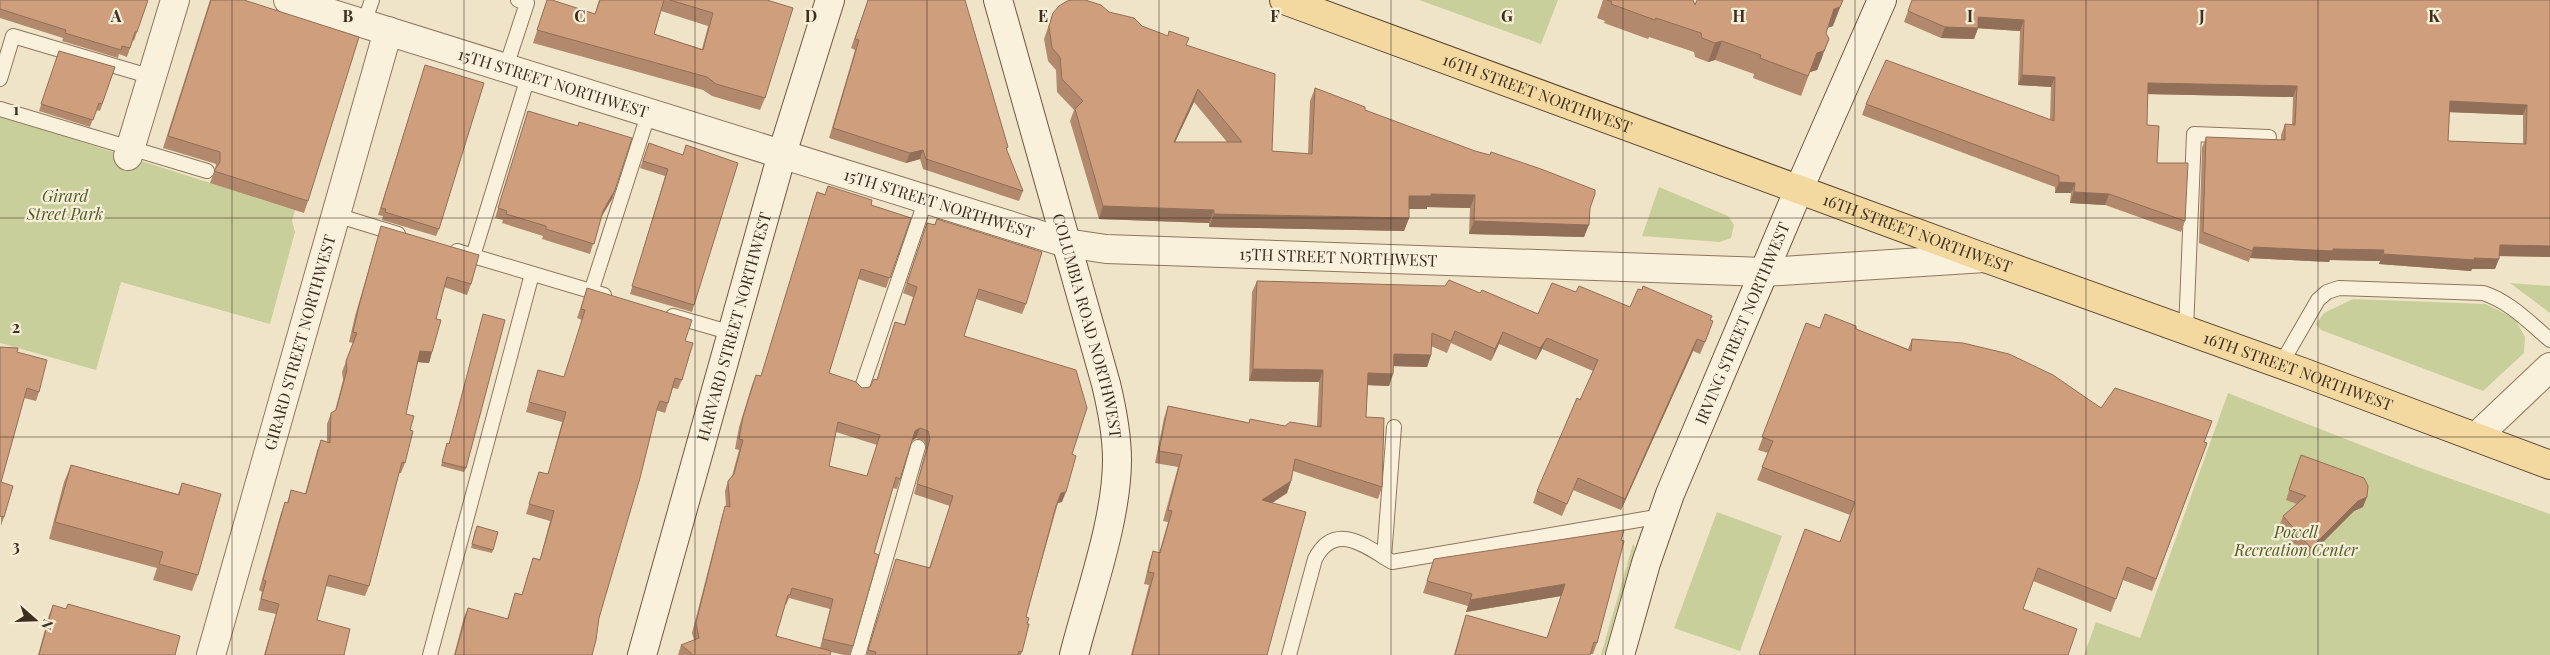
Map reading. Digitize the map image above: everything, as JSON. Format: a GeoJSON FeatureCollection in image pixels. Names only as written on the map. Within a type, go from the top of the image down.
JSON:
{"type":"FeatureCollection","features":[{"type":"Feature","properties":{"kind":"main road","name":"16TH STREET NORTHWEST"},"geometry":{"type":"LineString","coordinates":[[1284,0],[1986,258],[2281,364],[2550,465]]}},
{"type":"Feature","properties":{"kind":"street"},"geometry":{"type":"LineString","coordinates":[[129,152],[175,0]]}},
{"type":"Feature","properties":{"kind":"street","name":"15TH STREET NORTHWEST"},"geometry":{"type":"LineString","coordinates":[[288,0],[375,18],[517,71],[1066,243],[1106,249],[1765,272],[1986,258]]}},
{"type":"Feature","properties":{"kind":"street","name":"HARVARD STREET NORTHWEST"},"geometry":{"type":"LineString","coordinates":[[642,655],[782,154],[830,0]]}},
{"type":"Feature","properties":{"kind":"street","name":"COLUMBIA ROAD NORTHWEST"},"geometry":{"type":"LineString","coordinates":[[998,0],[1112,410],[1117,462],[1111,513],[1074,655]]}},
{"type":"Feature","properties":{"kind":"street","name":"IRVING STREET NORTHWEST"},"geometry":{"type":"LineString","coordinates":[[1620,655],[1662,516],[1799,188],[1882,0]]}},
{"type":"Feature","properties":{"kind":"street","name":"GIRARD STREET NORTHWEST"},"geometry":{"type":"LineString","coordinates":[[211,655],[336,215],[375,18]]}},
{"type":"Feature","properties":{"kind":"street"},"geometry":{"type":"LineString","coordinates":[[2476,437],[2550,367]]}},
{"type":"Feature","properties":{"kind":"lane"},"geometry":{"type":"LineString","coordinates":[[474,256],[517,71],[524,1]]}},
{"type":"Feature","properties":{"kind":"lane"},"geometry":{"type":"LineString","coordinates":[[0,79],[13,36],[152,77]]}},
{"type":"Feature","properties":{"kind":"lane"},"geometry":{"type":"LineString","coordinates":[[0,109],[129,152],[207,171]]}},
{"type":"Feature","properties":{"kind":"lane"},"geometry":{"type":"LineString","coordinates":[[591,292],[650,112]]}},
{"type":"Feature","properties":{"kind":"lane"},"geometry":{"type":"LineString","coordinates":[[2186,330],[2194,134],[2269,137]]}},
{"type":"Feature","properties":{"kind":"lane"},"geometry":{"type":"LineString","coordinates":[[861,390],[926,199]]}},
{"type":"Feature","properties":{"kind":"lane"},"geometry":{"type":"LineString","coordinates":[[336,215],[408,237]]}},
{"type":"Feature","properties":{"kind":"lane"},"geometry":{"type":"LineString","coordinates":[[446,248],[619,300]]}},
{"type":"Feature","properties":{"kind":"lane"},"geometry":{"type":"LineString","coordinates":[[430,655],[532,274]]}},
{"type":"Feature","properties":{"kind":"lane"},"geometry":{"type":"LineString","coordinates":[[2281,364],[2318,300],[2328,292],[2339,288],[2483,293],[2495,296],[2550,340]]}},
{"type":"Feature","properties":{"kind":"lane"},"geometry":{"type":"LineString","coordinates":[[657,311],[732,333]]}},
{"type":"Feature","properties":{"kind":"lane"},"geometry":{"type":"LineString","coordinates":[[1384,557],[1394,427]]}},
{"type":"Feature","properties":{"kind":"lane"},"geometry":{"type":"LineString","coordinates":[[858,655],[918,447]]}},
{"type":"Feature","properties":{"kind":"lane"},"geometry":{"type":"LineString","coordinates":[[1289,655],[1308,582],[1320,549],[1328,542],[1348,539],[1360,543],[1392,562],[1662,516]]}},
{"type":"Feature","properties":{"kind":"green space"},"geometry":{"type":"Polygon","coordinates":[[[1419,0],[1558,0],[1541,44],[1419,0]]]}},
{"type":"Feature","properties":{"kind":"green space","name":"Girard Street Park"},"geometry":{"type":"Polygon","coordinates":[[[0,116],[295,210],[292,221],[295,232],[270,324],[121,282],[96,370],[0,343],[0,116]]]}},
{"type":"Feature","properties":{"kind":"green space"},"geometry":{"type":"Polygon","coordinates":[[[1659,187],[1728,216],[1734,225],[1731,238],[1720,242],[1642,236],[1659,187]]]}},
{"type":"Feature","properties":{"kind":"green space"},"geometry":{"type":"Polygon","coordinates":[[[2510,283],[2550,286],[2550,313],[2510,283]]]}},
{"type":"Feature","properties":{"kind":"green space"},"geometry":{"type":"Polygon","coordinates":[[[2353,299],[2486,304],[2515,319],[2525,337],[2524,353],[2483,391],[2321,330],[2316,324],[2324,313],[2353,299]]]}},
{"type":"Feature","properties":{"kind":"green space","name":"Powell Recreation Center"},"geometry":{"type":"Polygon","coordinates":[[[2228,393],[2415,466],[2550,514],[2550,655],[2084,655],[2096,622],[2140,638],[2228,393]]]}},
{"type":"Feature","properties":{"kind":"green space"},"geometry":{"type":"Polygon","coordinates":[[[1717,512],[1782,536],[1740,651],[1674,628],[1717,512]]]}},
{"type":"Feature","properties":{"kind":"green space"},"geometry":{"type":"Polygon","coordinates":[[[1633,544],[1635,547],[1604,655],[1601,655],[1633,544]]]}},
{"type":"Feature","properties":{"kind":"building"},"geometry":{"type":"Polygon","coordinates":[[[0,0],[148,0],[130,48],[122,46],[121,50],[65,33],[66,30],[0,9],[0,0]]]}},
{"type":"Feature","properties":{"kind":"building"},"geometry":{"type":"Polygon","coordinates":[[[211,0],[244,0],[359,37],[308,201],[214,171],[220,162],[220,152],[168,136],[211,0]]]}},
{"type":"Feature","properties":{"kind":"building"},"geometry":{"type":"Polygon","coordinates":[[[547,0],[595,14],[600,0],[664,0],[654,34],[703,50],[713,13],[670,0],[767,0],[793,8],[765,98],[716,84],[707,77],[537,30],[547,0]]]}},
{"type":"Feature","properties":{"kind":"building"},"geometry":{"type":"Polygon","coordinates":[[[868,0],[965,0],[1008,147],[1006,148],[1023,191],[926,159],[923,150],[910,153],[833,128],[859,40],[855,39],[868,0]]]}},
{"type":"Feature","properties":{"kind":"building"},"geometry":{"type":"Polygon","coordinates":[[[1085,0],[1101,5],[1109,12],[1134,18],[1142,26],[1168,36],[1169,31],[1189,38],[1186,45],[1275,74],[1272,151],[1312,154],[1315,88],[1365,107],[1365,110],[1475,151],[1490,155],[1491,152],[1595,190],[1590,208],[1589,225],[1474,221],[1475,195],[1431,194],[1431,196],[1409,196],[1409,218],[1214,214],[1214,210],[1103,206],[1075,109],[1083,101],[1062,79],[1060,57],[1052,48],[1049,26],[1053,13],[1067,1],[1085,0]],[[1198,89],[1174,142],[1242,142],[1198,89]]]}},
{"type":"Feature","properties":{"kind":"building"},"geometry":{"type":"Polygon","coordinates":[[[1607,0],[1693,0],[1695,5],[1697,0],[1843,0],[1840,7],[1834,9],[1826,33],[1829,39],[1824,51],[1817,53],[1808,76],[1760,58],[1761,55],[1722,41],[1715,43],[1702,38],[1701,33],[1656,18],[1655,20],[1611,4],[1612,2],[1607,0]]]}},
{"type":"Feature","properties":{"kind":"building"},"geometry":{"type":"Polygon","coordinates":[[[1912,0],[2550,0],[2550,246],[2500,245],[2499,259],[2474,258],[2475,260],[2383,254],[2384,250],[2333,249],[2333,251],[2254,247],[2252,251],[2203,232],[2206,137],[2285,140],[2285,124],[2295,125],[2297,86],[2148,83],[2147,125],[2159,126],[2157,163],[2188,163],[2185,221],[2109,194],[2074,192],[2075,183],[2059,182],[2059,176],[1866,104],[1886,60],[2054,121],[2055,77],[2022,75],[2024,20],[1978,17],[1978,28],[1945,27],[1908,11],[1912,0]],[[2450,101],[2448,141],[2526,144],[2527,105],[2450,101]]]}},
{"type":"Feature","properties":{"kind":"building"},"geometry":{"type":"Polygon","coordinates":[[[59,51],[115,67],[102,104],[99,103],[93,120],[41,104],[59,51]]]}},
{"type":"Feature","properties":{"kind":"building"},"geometry":{"type":"Polygon","coordinates":[[[425,65],[484,83],[439,229],[385,212],[386,209],[381,208],[425,65]]]}},
{"type":"Feature","properties":{"kind":"building"},"geometry":{"type":"Polygon","coordinates":[[[528,111],[578,126],[579,122],[632,138],[615,190],[603,211],[594,244],[546,229],[546,226],[506,214],[507,211],[498,208],[528,111]]]}},
{"type":"Feature","properties":{"kind":"building"},"geometry":{"type":"Polygon","coordinates":[[[649,143],[683,155],[686,145],[738,163],[694,305],[632,286],[668,169],[643,161],[649,143]]]}},
{"type":"Feature","properties":{"kind":"building"},"geometry":{"type":"Polygon","coordinates":[[[828,186],[872,200],[871,205],[911,218],[890,278],[861,269],[829,373],[856,382],[862,388],[870,387],[874,379],[877,380],[895,322],[905,325],[917,287],[907,283],[927,223],[935,225],[937,219],[1042,252],[1026,304],[979,289],[964,336],[1076,370],[1087,408],[1072,454],[1076,456],[1066,492],[1061,493],[1056,506],[1026,617],[1029,618],[1027,624],[1029,624],[1022,652],[1019,651],[1018,655],[875,655],[876,652],[868,650],[896,559],[930,568],[953,496],[917,484],[930,439],[928,431],[920,428],[915,431],[900,479],[896,477],[874,553],[879,555],[853,646],[823,639],[833,599],[792,588],[790,595],[788,595],[776,636],[831,651],[830,655],[691,655],[681,645],[699,638],[696,623],[725,506],[730,507],[728,481],[734,474],[743,440],[739,439],[743,417],[756,375],[761,376],[817,192],[825,195],[828,186]],[[838,422],[829,466],[867,476],[880,435],[838,422]]]}},
{"type":"Feature","properties":{"kind":"building"},"geometry":{"type":"Polygon","coordinates":[[[381,226],[479,255],[471,284],[447,277],[436,319],[441,320],[432,352],[420,351],[406,414],[414,416],[410,430],[413,431],[405,463],[402,462],[369,586],[329,575],[317,620],[350,629],[344,655],[265,655],[279,604],[261,599],[266,581],[263,580],[285,502],[288,503],[291,490],[306,494],[321,440],[330,443],[331,413],[336,410],[347,370],[346,361],[357,333],[353,332],[381,226]]]}},
{"type":"Feature","properties":{"kind":"building"},"geometry":{"type":"Polygon","coordinates":[[[1449,280],[1480,293],[1482,290],[1538,314],[1552,283],[1576,292],[1579,286],[1630,307],[1638,289],[1642,290],[1643,286],[1712,316],[1710,320],[1713,321],[1705,342],[1697,339],[1625,499],[1578,478],[1567,504],[1537,491],[1577,398],[1580,400],[1598,360],[1547,338],[1540,348],[1503,332],[1495,349],[1455,331],[1451,341],[1432,333],[1431,355],[1394,354],[1393,374],[1368,373],[1366,417],[1384,418],[1382,487],[1295,459],[1291,481],[1262,500],[1306,512],[1267,655],[1132,655],[1154,573],[1148,572],[1153,551],[1160,553],[1172,511],[1168,510],[1182,455],[1159,451],[1168,406],[1249,423],[1250,419],[1285,426],[1290,422],[1321,427],[1323,370],[1253,369],[1257,281],[1445,286],[1449,280]]]}},
{"type":"Feature","properties":{"kind":"building"},"geometry":{"type":"Polygon","coordinates":[[[587,288],[692,320],[685,341],[693,343],[682,380],[675,378],[668,403],[660,401],[657,409],[640,478],[599,618],[592,655],[455,655],[468,608],[508,619],[515,593],[522,595],[533,558],[540,560],[554,511],[529,504],[539,472],[548,474],[566,412],[529,402],[538,370],[564,377],[585,310],[581,309],[587,288]]]}},
{"type":"Feature","properties":{"kind":"building"},"geometry":{"type":"Polygon","coordinates":[[[483,314],[505,320],[466,468],[442,462],[447,443],[449,444],[483,314]]]}},
{"type":"Feature","properties":{"kind":"building"},"geometry":{"type":"Polygon","coordinates":[[[1825,314],[1856,326],[1856,329],[1911,351],[1912,339],[1963,343],[2009,354],[2053,375],[2101,408],[2115,388],[2212,421],[2204,442],[2207,443],[2156,579],[2127,567],[2116,599],[2038,568],[2023,609],[2077,629],[2068,655],[1759,654],[1805,529],[1840,542],[1855,502],[1762,467],[1773,441],[1762,437],[1806,323],[1820,328],[1825,314]]]}},
{"type":"Feature","properties":{"kind":"building"},"geometry":{"type":"Polygon","coordinates":[[[0,347],[18,348],[17,352],[47,360],[39,392],[27,388],[1,482],[13,486],[4,517],[0,516],[0,347]]]}},
{"type":"Feature","properties":{"kind":"building"},"geometry":{"type":"Polygon","coordinates":[[[2301,455],[2364,478],[2368,486],[2367,497],[2358,501],[2311,548],[2283,516],[2306,496],[2289,490],[2301,455]]]}},
{"type":"Feature","properties":{"kind":"building"},"geometry":{"type":"Polygon","coordinates":[[[71,465],[179,495],[182,483],[221,494],[198,575],[159,564],[163,552],[55,522],[71,465]]]}},
{"type":"Feature","properties":{"kind":"building"},"geometry":{"type":"Polygon","coordinates":[[[477,526],[498,532],[493,550],[472,544],[477,526]]]}},
{"type":"Feature","properties":{"kind":"building"},"geometry":{"type":"Polygon","coordinates":[[[1624,530],[1621,540],[1624,541],[1597,643],[1594,642],[1590,655],[1455,655],[1466,615],[1547,638],[1565,584],[1470,600],[1472,594],[1427,581],[1434,559],[1624,530]]]}},
{"type":"Feature","properties":{"kind":"building"},"geometry":{"type":"Polygon","coordinates":[[[68,604],[180,636],[175,655],[39,655],[53,605],[66,609],[68,604]]]}}]}
